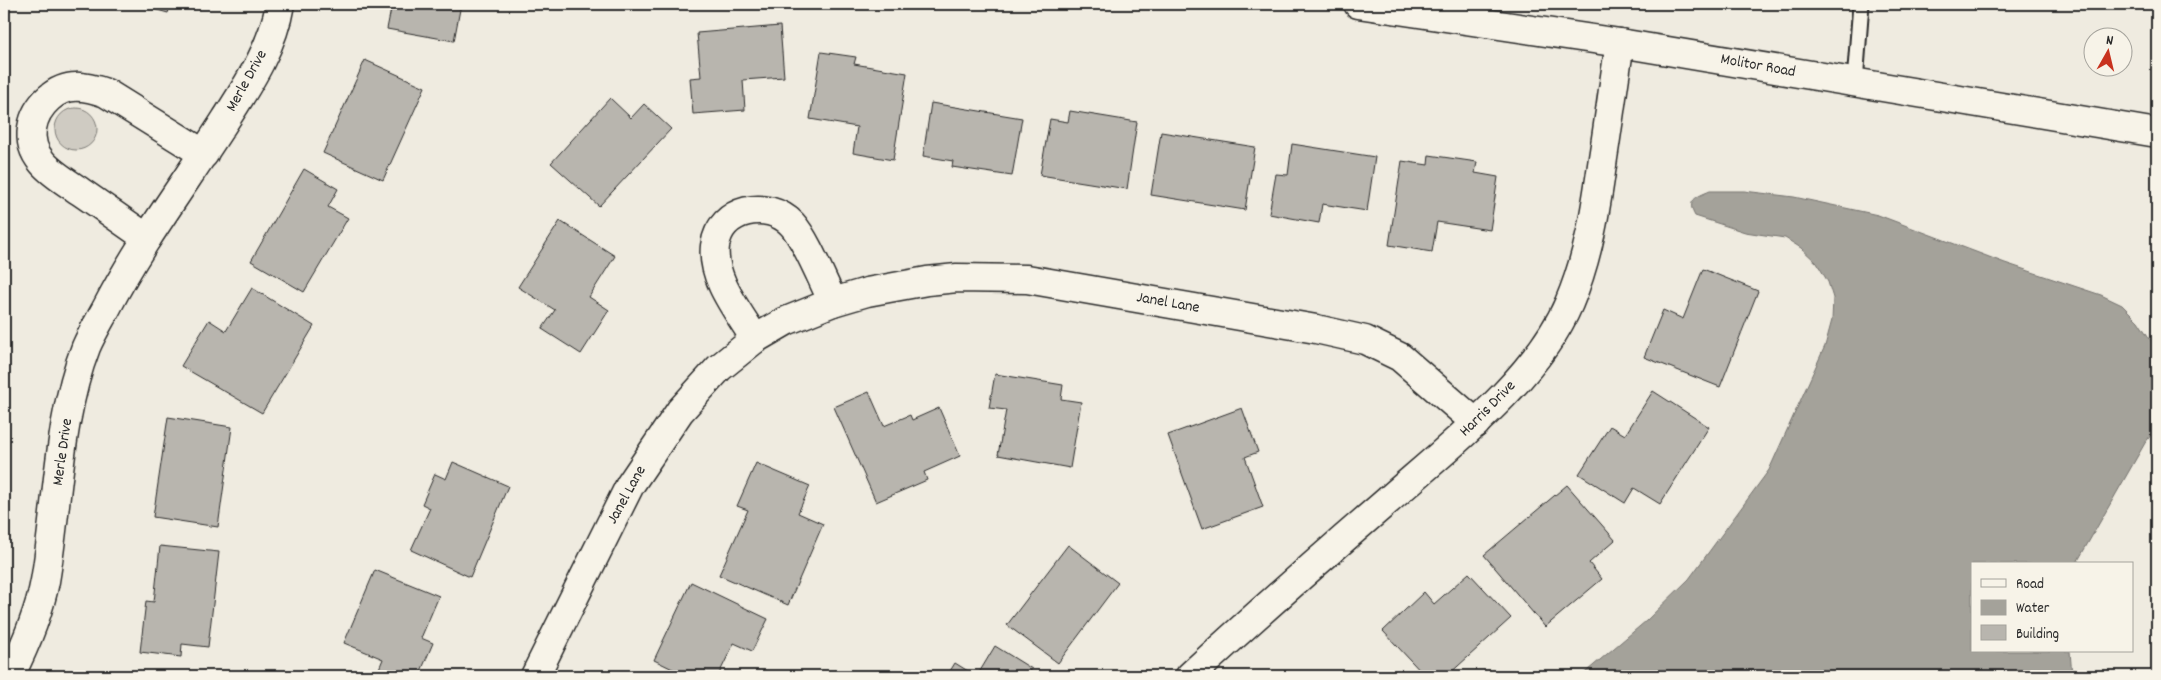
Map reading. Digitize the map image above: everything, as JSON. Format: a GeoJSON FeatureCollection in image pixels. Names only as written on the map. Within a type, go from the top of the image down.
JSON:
{"type":"FeatureCollection","features":[{"type":"Feature","properties":{"kind":"street","name":"Merle Drive"},"geometry":{"type":"LineString","coordinates":[[10,676],[37,612],[45,582],[68,414],[86,346],[119,284],[147,238],[204,154],[259,66],[272,34],[280,4]]}},
{"type":"Feature","properties":{"kind":"street","name":"Molitor Road"},"geometry":{"type":"LineString","coordinates":[[1358,4],[1620,43],[2157,133]]}},
{"type":"Feature","properties":{"kind":"street","name":"Harris Drive"},"geometry":{"type":"LineString","coordinates":[[1190,676],[1251,620],[1476,423],[1524,371],[1548,340],[1568,304],[1585,260],[1594,221],[1620,43]]}},
{"type":"Feature","properties":{"kind":"street"},"geometry":{"type":"LineString","coordinates":[[147,238],[58,176],[41,161],[33,144],[32,123],[40,106],[55,93],[70,86],[88,87],[106,93],[204,154]]}},
{"type":"Feature","properties":{"kind":"street"},"geometry":{"type":"LineString","coordinates":[[755,339],[724,288],[718,267],[715,246],[722,228],[734,216],[747,210],[763,209],[780,215],[792,224],[833,302]]}},
{"type":"Feature","properties":{"kind":"street","name":"Janel Lane"},"geometry":{"type":"LineString","coordinates":[[535,676],[630,485],[649,454],[680,411],[718,368],[755,339],[786,322],[833,302],[867,292],[927,281],[1000,277],[1028,280],[1316,329],[1365,340],[1400,357],[1476,423]]}},
{"type":"Feature","properties":{"kind":"lane"},"geometry":{"type":"LineString","coordinates":[[1855,82],[1861,4]]}},
{"type":"Feature","properties":{"kind":"shaded area"},"geometry":{"type":"Polygon","coordinates":[[[80,108],[88,111],[94,117],[97,129],[94,141],[88,147],[72,150],[64,147],[58,141],[55,125],[58,117],[64,111],[80,108]]]}},
{"type":"Feature","properties":{"kind":"water"},"geometry":{"type":"Polygon","coordinates":[[[1710,191],[1744,191],[1794,197],[1878,215],[2005,263],[2101,295],[2122,305],[2138,321],[2152,342],[2157,354],[2157,427],[2145,443],[2077,562],[1971,562],[1971,652],[2070,652],[2072,676],[1581,676],[1646,621],[1689,579],[1769,470],[1825,346],[1832,320],[1833,298],[1828,282],[1817,263],[1801,248],[1785,238],[1745,232],[1695,216],[1692,211],[1692,203],[1697,197],[1710,191]]]}},
{"type":"Feature","properties":{"kind":"building"},"geometry":{"type":"Polygon","coordinates":[[[136,4],[171,4],[168,13],[136,4]]]}},
{"type":"Feature","properties":{"kind":"building"},"geometry":{"type":"Polygon","coordinates":[[[392,4],[461,4],[454,41],[387,29],[392,4]]]}},
{"type":"Feature","properties":{"kind":"building"},"geometry":{"type":"Polygon","coordinates":[[[780,26],[784,77],[743,80],[745,110],[693,114],[690,78],[701,77],[697,33],[780,26]]]}},
{"type":"Feature","properties":{"kind":"building"},"geometry":{"type":"Polygon","coordinates":[[[821,52],[856,57],[854,64],[907,73],[893,160],[853,153],[857,127],[810,119],[821,52]]]}},
{"type":"Feature","properties":{"kind":"building"},"geometry":{"type":"Polygon","coordinates":[[[365,60],[425,87],[383,180],[323,153],[365,60]]]}},
{"type":"Feature","properties":{"kind":"building"},"geometry":{"type":"Polygon","coordinates":[[[610,98],[631,118],[644,104],[671,129],[599,206],[551,163],[610,98]]]}},
{"type":"Feature","properties":{"kind":"building"},"geometry":{"type":"Polygon","coordinates":[[[931,103],[1022,118],[1012,176],[952,167],[953,161],[923,156],[931,103]]]}},
{"type":"Feature","properties":{"kind":"building"},"geometry":{"type":"Polygon","coordinates":[[[1070,111],[1137,122],[1127,189],[1040,175],[1050,119],[1068,122],[1070,111]]]}},
{"type":"Feature","properties":{"kind":"building"},"geometry":{"type":"Polygon","coordinates":[[[1161,132],[1255,147],[1245,210],[1151,195],[1161,132]]]}},
{"type":"Feature","properties":{"kind":"building"},"geometry":{"type":"Polygon","coordinates":[[[1292,144],[1375,157],[1367,211],[1322,204],[1319,223],[1269,214],[1276,174],[1288,175],[1292,144]]]}},
{"type":"Feature","properties":{"kind":"building"},"geometry":{"type":"Polygon","coordinates":[[[1429,155],[1477,162],[1475,173],[1498,177],[1490,230],[1437,222],[1432,252],[1389,245],[1402,161],[1428,165],[1429,155]]]}},
{"type":"Feature","properties":{"kind":"building"},"geometry":{"type":"Polygon","coordinates":[[[304,169],[338,189],[328,207],[348,218],[304,292],[251,261],[304,169]]]}},
{"type":"Feature","properties":{"kind":"building"},"geometry":{"type":"Polygon","coordinates":[[[560,221],[615,256],[589,297],[609,310],[581,354],[542,329],[555,310],[518,287],[560,221]]]}},
{"type":"Feature","properties":{"kind":"building"},"geometry":{"type":"Polygon","coordinates":[[[1703,269],[1758,291],[1720,387],[1644,357],[1663,310],[1683,319],[1703,269]]]}},
{"type":"Feature","properties":{"kind":"building"},"geometry":{"type":"Polygon","coordinates":[[[252,288],[314,326],[262,413],[181,366],[209,320],[226,331],[252,288]]]}},
{"type":"Feature","properties":{"kind":"building"},"geometry":{"type":"Polygon","coordinates":[[[995,374],[1063,385],[1061,399],[1081,402],[1070,468],[998,455],[1006,410],[989,408],[995,374]]]}},
{"type":"Feature","properties":{"kind":"building"},"geometry":{"type":"Polygon","coordinates":[[[1653,391],[1709,427],[1660,504],[1634,488],[1625,503],[1579,474],[1610,426],[1625,435],[1653,391]]]}},
{"type":"Feature","properties":{"kind":"building"},"geometry":{"type":"Polygon","coordinates":[[[869,392],[884,426],[910,415],[912,420],[939,408],[960,456],[924,472],[927,480],[876,502],[834,407],[869,392]]]}},
{"type":"Feature","properties":{"kind":"building"},"geometry":{"type":"Polygon","coordinates":[[[1242,408],[1258,452],[1245,457],[1263,507],[1202,529],[1168,435],[1242,408]]]}},
{"type":"Feature","properties":{"kind":"building"},"geometry":{"type":"Polygon","coordinates":[[[168,417],[232,427],[218,527],[153,517],[168,417]]]}},
{"type":"Feature","properties":{"kind":"building"},"geometry":{"type":"Polygon","coordinates":[[[453,462],[508,486],[470,577],[411,550],[430,508],[422,504],[435,474],[446,479],[453,462]]]}},
{"type":"Feature","properties":{"kind":"building"},"geometry":{"type":"Polygon","coordinates":[[[756,463],[810,486],[798,513],[823,524],[788,605],[719,575],[748,510],[737,506],[756,463]]]}},
{"type":"Feature","properties":{"kind":"building"},"geometry":{"type":"Polygon","coordinates":[[[1567,485],[1615,540],[1589,563],[1602,579],[1545,627],[1484,555],[1567,485]]]}},
{"type":"Feature","properties":{"kind":"building"},"geometry":{"type":"Polygon","coordinates":[[[1068,545],[1118,583],[1058,663],[1007,625],[1068,545]]]}},
{"type":"Feature","properties":{"kind":"building"},"geometry":{"type":"Polygon","coordinates":[[[160,546],[219,552],[208,647],[182,644],[181,657],[140,652],[146,601],[154,602],[160,546]]]}},
{"type":"Feature","properties":{"kind":"building"},"geometry":{"type":"Polygon","coordinates":[[[375,570],[439,596],[421,638],[433,643],[419,676],[376,676],[383,659],[344,643],[375,570]]]}},
{"type":"Feature","properties":{"kind":"building"},"geometry":{"type":"Polygon","coordinates":[[[1469,573],[1511,618],[1447,676],[1425,676],[1383,631],[1424,592],[1434,604],[1469,573]]]}},
{"type":"Feature","properties":{"kind":"building"},"geometry":{"type":"Polygon","coordinates":[[[691,582],[768,619],[752,651],[734,643],[718,676],[687,676],[654,660],[691,582]]]}},
{"type":"Feature","properties":{"kind":"building"},"geometry":{"type":"Polygon","coordinates":[[[995,646],[1032,669],[1027,676],[977,676],[995,646]]]}},
{"type":"Feature","properties":{"kind":"building"},"geometry":{"type":"Polygon","coordinates":[[[955,663],[976,676],[947,676],[955,663]]]}}]}
